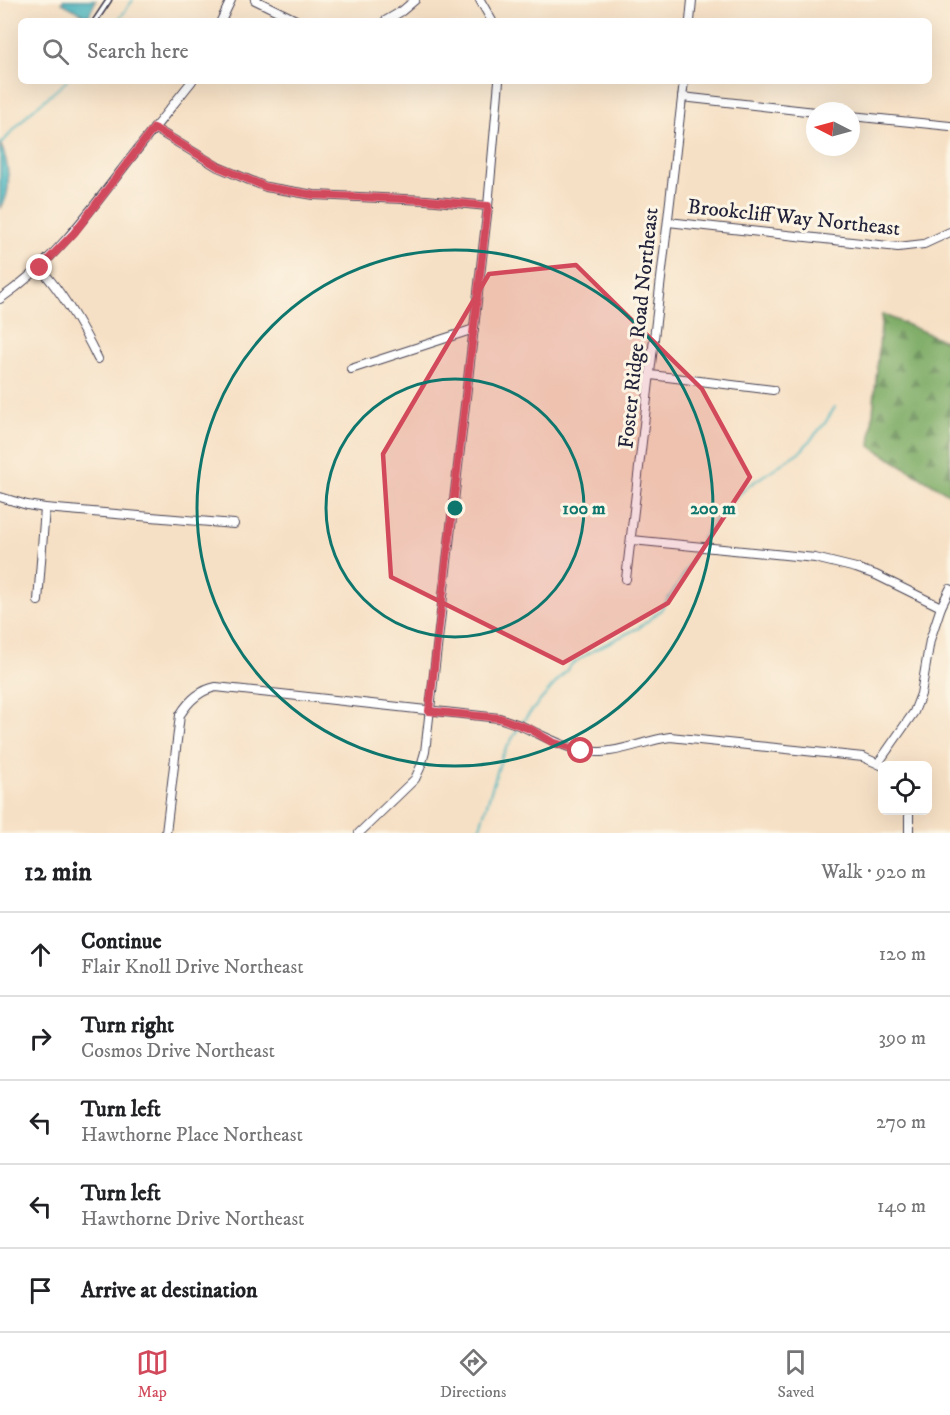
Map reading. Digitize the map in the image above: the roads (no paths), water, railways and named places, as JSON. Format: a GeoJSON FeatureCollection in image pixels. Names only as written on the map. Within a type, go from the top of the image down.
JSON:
{"type":"FeatureCollection","features":[{"type":"Feature","properties":{"kind":"street"},"geometry":{"type":"LineString","coordinates":[[222,18],[231,0]]}},
{"type":"Feature","properties":{"kind":"street"},"geometry":{"type":"LineString","coordinates":[[255,0],[292,18]]}},
{"type":"Feature","properties":{"kind":"street"},"geometry":{"type":"LineString","coordinates":[[390,18],[415,0]]}},
{"type":"Feature","properties":{"kind":"street"},"geometry":{"type":"LineString","coordinates":[[480,0],[490,18]]}},
{"type":"Feature","properties":{"kind":"street"},"geometry":{"type":"LineString","coordinates":[[690,18],[692,0]]}},
{"type":"Feature","properties":{"kind":"street"},"geometry":{"type":"LineString","coordinates":[[0,299],[40,268],[74,233],[190,84]]}},
{"type":"Feature","properties":{"kind":"street"},"geometry":{"type":"LineString","coordinates":[[359,833],[415,779],[425,752],[488,206],[499,84]]}},
{"type":"Feature","properties":{"kind":"street","name":"Foster Ridge Road Northeast"},"geometry":{"type":"LineString","coordinates":[[626,579],[684,84]]}},
{"type":"Feature","properties":{"kind":"street"},"geometry":{"type":"LineString","coordinates":[[682,97],[806,111]]}},
{"type":"Feature","properties":{"kind":"street"},"geometry":{"type":"LineString","coordinates":[[860,117],[950,126]]}},
{"type":"Feature","properties":{"kind":"street"},"geometry":{"type":"LineString","coordinates":[[154,128],[219,167],[266,187],[314,195],[426,200],[488,206]]}},
{"type":"Feature","properties":{"kind":"street","name":"Brookcliff Way Northeast"},"geometry":{"type":"LineString","coordinates":[[668,222],[898,248],[924,244],[950,232]]}},
{"type":"Feature","properties":{"kind":"street"},"geometry":{"type":"LineString","coordinates":[[40,268],[57,287],[81,325],[98,359]]}},
{"type":"Feature","properties":{"kind":"street"},"geometry":{"type":"LineString","coordinates":[[351,369],[474,329]]}},
{"type":"Feature","properties":{"kind":"street"},"geometry":{"type":"LineString","coordinates":[[651,375],[773,390]]}},
{"type":"Feature","properties":{"kind":"street"},"geometry":{"type":"LineString","coordinates":[[0,497],[45,508],[234,524]]}},
{"type":"Feature","properties":{"kind":"street"},"geometry":{"type":"LineString","coordinates":[[38,601],[45,508]]}},
{"type":"Feature","properties":{"kind":"street"},"geometry":{"type":"LineString","coordinates":[[632,540],[815,558],[876,575],[941,607]]}},
{"type":"Feature","properties":{"kind":"street"},"geometry":{"type":"LineString","coordinates":[[883,761],[914,712],[921,694],[930,640],[941,607],[950,589]]}},
{"type":"Feature","properties":{"kind":"street"},"geometry":{"type":"LineString","coordinates":[[166,833],[180,715],[185,706],[208,689],[216,687],[500,718],[530,729],[552,742],[581,751],[602,752],[670,737],[863,757],[878,763]]}},
{"type":"Feature","properties":{"kind":"street"},"geometry":{"type":"LineString","coordinates":[[909,815],[909,833]]}},
{"type":"Feature","properties":{"kind":"lane"},"geometry":{"type":"LineString","coordinates":[[97,18],[109,0]]}},
{"type":"Feature","properties":{"kind":"water"},"geometry":{"type":"Polygon","coordinates":[[[63,0],[96,0],[88,17],[62,3],[63,0]]]}},
{"type":"Feature","properties":{"kind":"water"},"geometry":{"type":"Polygon","coordinates":[[[0,143],[7,167],[8,185],[0,208],[0,143]]]}},
{"type":"Feature","properties":{"kind":"waterway"},"geometry":{"type":"LineString","coordinates":[[120,18],[133,0]]}},
{"type":"Feature","properties":{"kind":"waterway"},"geometry":{"type":"LineString","coordinates":[[1,144],[29,113],[63,84]]}},
{"type":"Feature","properties":{"kind":"waterway"},"geometry":{"type":"LineString","coordinates":[[699,543],[720,512],[748,486],[802,450],[825,423],[835,407]]}},
{"type":"Feature","properties":{"kind":"waterway"},"geometry":{"type":"LineString","coordinates":[[478,833],[502,756],[522,722],[572,664],[640,627],[660,611],[697,549]]}}]}
